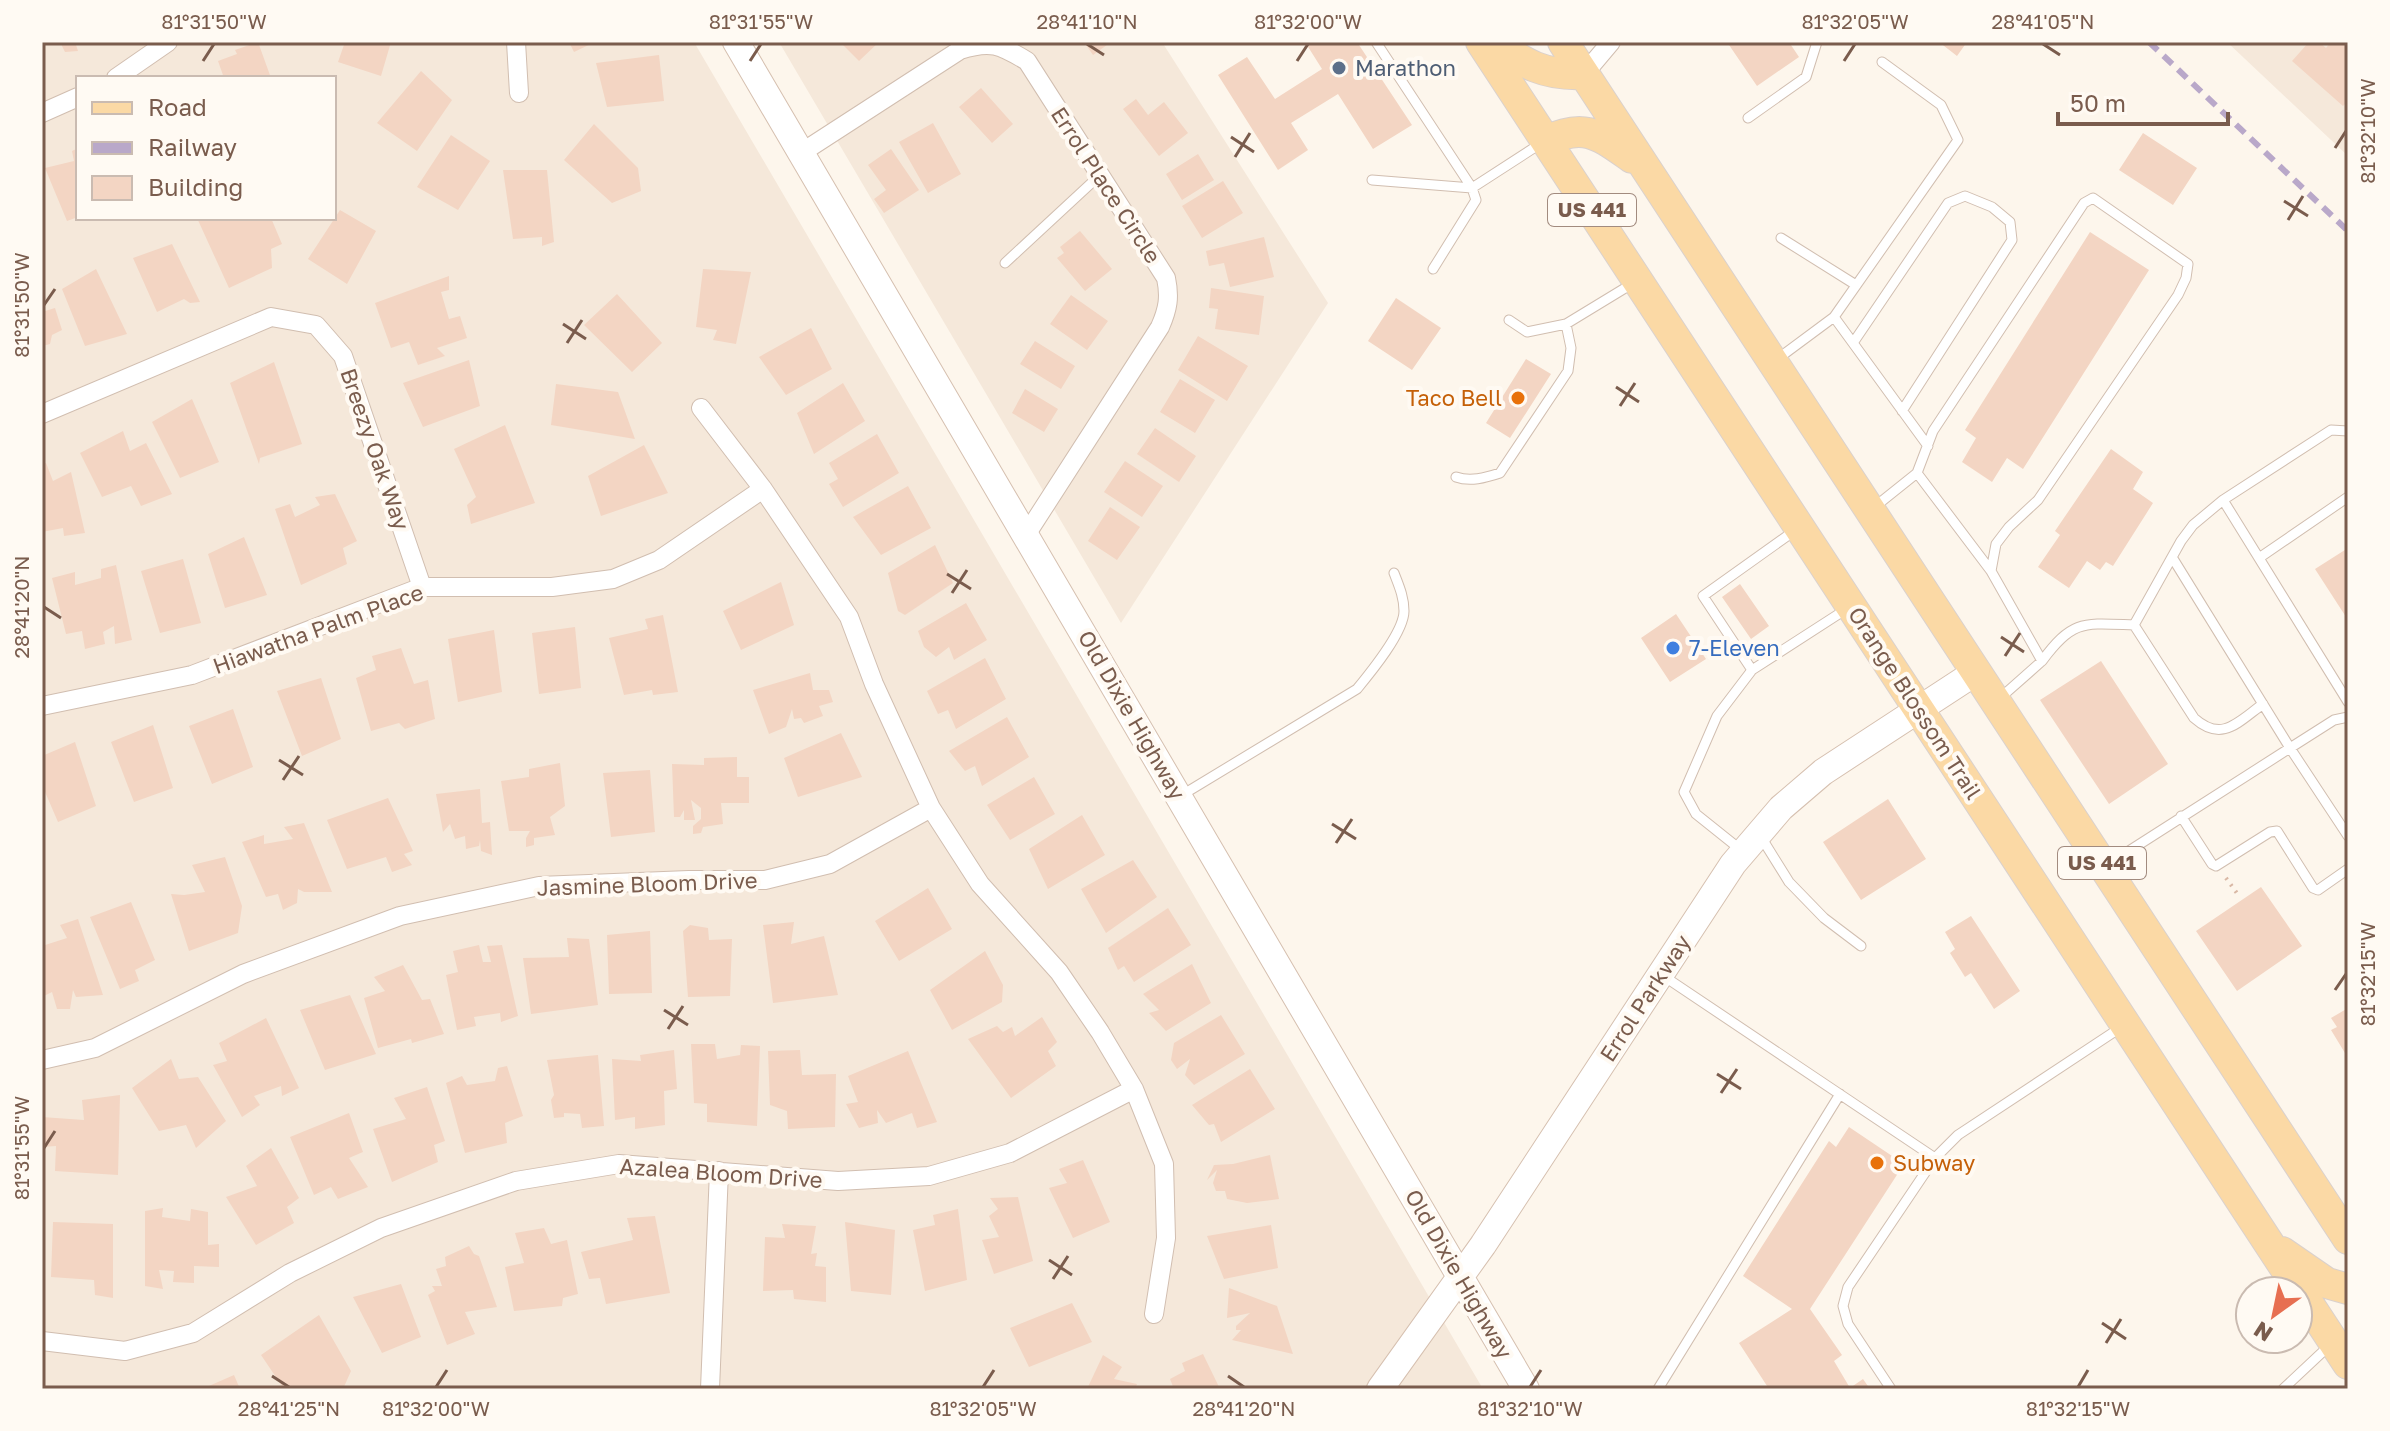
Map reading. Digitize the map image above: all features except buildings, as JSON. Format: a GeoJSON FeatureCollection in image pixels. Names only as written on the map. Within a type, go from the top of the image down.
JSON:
{"type":"FeatureCollection","features":[{"type":"Feature","properties":{"kind":"main road","name":"Orange Blossom Trail"},"geometry":{"type":"LineString","coordinates":[[1481,42],[2270,1244],[2343,1347]]}},
{"type":"Feature","properties":{"kind":"main road"},"geometry":{"type":"LineString","coordinates":[[1493,42],[1525,64],[1553,74],[1584,74]]}},
{"type":"Feature","properties":{"kind":"main road","name":"US 441"},"geometry":{"type":"LineString","coordinates":[[1563,42],[2348,1239]]}},
{"type":"Feature","properties":{"kind":"main road"},"geometry":{"type":"LineString","coordinates":[[1546,141],[1565,132],[1582,131],[1601,137],[1646,169]]}},
{"type":"Feature","properties":{"kind":"main road"},"geometry":{"type":"LineString","coordinates":[[2270,1244],[2327,1283],[2348,1289]]}},
{"type":"Feature","properties":{"kind":"street"},"geometry":{"type":"LineString","coordinates":[[119,76],[168,42]]}},
{"type":"Feature","properties":{"kind":"street"},"geometry":{"type":"LineString","coordinates":[[516,42],[519,93]]}},
{"type":"Feature","properties":{"kind":"street","name":"Old Dixie Highway"},"geometry":{"type":"LineString","coordinates":[[736,42],[1526,1389]]}},
{"type":"Feature","properties":{"kind":"street"},"geometry":{"type":"LineString","coordinates":[[1584,74],[1611,42]]}},
{"type":"Feature","properties":{"kind":"street","name":"Errol Place Circle"},"geometry":{"type":"LineString","coordinates":[[801,153],[960,50],[978,44],[999,45],[1027,61],[1166,278],[1170,297],[1160,327],[1026,535]]}},
{"type":"Feature","properties":{"kind":"street"},"geometry":{"type":"LineString","coordinates":[[42,113],[76,98]]}},
{"type":"Feature","properties":{"kind":"street","name":"Breezy Oak Way"},"geometry":{"type":"LineString","coordinates":[[42,414],[271,317],[316,325],[343,356],[422,587]]}},
{"type":"Feature","properties":{"kind":"street"},"geometry":{"type":"LineString","coordinates":[[701,408],[763,489],[849,617],[874,684],[931,808],[980,884],[1059,972],[1134,1089],[1164,1164],[1166,1238],[1154,1314]]}},
{"type":"Feature","properties":{"kind":"street","name":"Hiawatha Palm Place"},"geometry":{"type":"LineString","coordinates":[[42,706],[192,675],[422,587],[552,587],[613,579],[659,560],[763,489]]}},
{"type":"Feature","properties":{"kind":"street","name":"Errol Parkway"},"geometry":{"type":"LineString","coordinates":[[1380,1389],[1461,1276],[1733,864],[1781,808],[1823,772],[1976,672]]}},
{"type":"Feature","properties":{"kind":"street","name":"Jasmine Bloom Drive"},"geometry":{"type":"LineString","coordinates":[[42,1060],[95,1048],[243,974],[400,916],[539,886],[765,880],[830,864],[931,808]]}},
{"type":"Feature","properties":{"kind":"street","name":"Azalea Bloom Drive"},"geometry":{"type":"LineString","coordinates":[[42,1341],[125,1351],[193,1333],[290,1273],[381,1228],[516,1181],[619,1164],[838,1181],[929,1176],[1010,1153],[1134,1089]]}},
{"type":"Feature","properties":{"kind":"street"},"geometry":{"type":"LineString","coordinates":[[710,1389],[719,1171]]}},
{"type":"Feature","properties":{"kind":"lane"},"geometry":{"type":"LineString","coordinates":[[1376,42],[1472,188],[1476,200],[1474,208],[1433,269]]}},
{"type":"Feature","properties":{"kind":"lane"},"geometry":{"type":"LineString","coordinates":[[1748,118],[1806,77],[1817,42]]}},
{"type":"Feature","properties":{"kind":"lane"},"geometry":{"type":"LineString","coordinates":[[1773,362],[1834,317],[1958,140],[1941,105],[1882,62]]}},
{"type":"Feature","properties":{"kind":"lane"},"geometry":{"type":"LineString","coordinates":[[1372,180],[1472,188],[1546,141]]}},
{"type":"Feature","properties":{"kind":"lane"},"geometry":{"type":"LineString","coordinates":[[1005,263],[1100,175]]}},
{"type":"Feature","properties":{"kind":"lane"},"geometry":{"type":"LineString","coordinates":[[1853,343],[1948,203],[1965,196],[1992,207],[2010,222],[2012,240],[1902,411]]}},
{"type":"Feature","properties":{"kind":"lane"},"geometry":{"type":"LineString","coordinates":[[1871,510],[1917,473],[1933,431],[2084,203],[2093,198],[2188,264],[2186,278],[2178,295],[2038,500],[1996,544],[1991,571]]}},
{"type":"Feature","properties":{"kind":"lane"},"geometry":{"type":"LineString","coordinates":[[1781,238],[1856,285]]}},
{"type":"Feature","properties":{"kind":"lane"},"geometry":{"type":"LineString","coordinates":[[1509,320],[1527,332],[1566,324],[1638,280]]}},
{"type":"Feature","properties":{"kind":"lane"},"geometry":{"type":"LineString","coordinates":[[1834,317],[1928,446]]}},
{"type":"Feature","properties":{"kind":"lane"},"geometry":{"type":"LineString","coordinates":[[1456,477],[1477,479],[1500,473],[1568,371],[1571,348],[1566,324]]}},
{"type":"Feature","properties":{"kind":"lane"},"geometry":{"type":"LineString","coordinates":[[2134,625],[2193,525],[2223,500],[2331,430],[2348,431]]}},
{"type":"Feature","properties":{"kind":"lane"},"geometry":{"type":"LineString","coordinates":[[1917,473],[1991,571],[2042,661]]}},
{"type":"Feature","properties":{"kind":"lane"},"geometry":{"type":"LineString","coordinates":[[2259,558],[2348,497]]}},
{"type":"Feature","properties":{"kind":"lane"},"geometry":{"type":"LineString","coordinates":[[2223,500],[2348,702]]}},
{"type":"Feature","properties":{"kind":"lane"},"geometry":{"type":"LineString","coordinates":[[1752,670],[1703,596],[1799,527]]}},
{"type":"Feature","properties":{"kind":"lane"},"geometry":{"type":"LineString","coordinates":[[2172,557],[2348,836]]}},
{"type":"Feature","properties":{"kind":"lane"},"geometry":{"type":"LineString","coordinates":[[1180,796],[1357,689],[1369,675],[1404,615],[1403,596],[1394,573]]}},
{"type":"Feature","properties":{"kind":"lane"},"geometry":{"type":"LineString","coordinates":[[1851,606],[1752,670],[1717,716],[1684,792],[1696,814],[1752,843],[1824,918],[1861,946]]}},
{"type":"Feature","properties":{"kind":"lane"},"geometry":{"type":"LineString","coordinates":[[1996,701],[2042,661],[2057,641],[2075,626],[2101,623],[2134,625]]}},
{"type":"Feature","properties":{"kind":"lane"},"geometry":{"type":"LineString","coordinates":[[2134,625],[2194,718],[2203,726],[2219,731],[2229,729],[2263,704]]}},
{"type":"Feature","properties":{"kind":"lane"},"geometry":{"type":"LineString","coordinates":[[2104,867],[2334,720],[2348,717]]}},
{"type":"Feature","properties":{"kind":"lane"},"geometry":{"type":"LineString","coordinates":[[2181,816],[2216,866],[2270,832],[2277,831],[2313,888],[2318,890],[2348,869]]}},
{"type":"Feature","properties":{"kind":"lane"},"geometry":{"type":"LineString","coordinates":[[1661,973],[1935,1158]]}},
{"type":"Feature","properties":{"kind":"lane"},"geometry":{"type":"LineString","coordinates":[[1891,1389],[1848,1324],[1843,1306],[1848,1287],[1935,1158],[1958,1135],[2126,1024]]}},
{"type":"Feature","properties":{"kind":"lane"},"geometry":{"type":"LineString","coordinates":[[1658,1389],[1840,1094]]}},
{"type":"Feature","properties":{"kind":"lane"},"geometry":{"type":"LineString","coordinates":[[2283,1389],[2343,1347]]}},
{"type":"Feature","properties":{"kind":"path"},"geometry":{"type":"LineString","coordinates":[[2225,876],[2239,896]]}},
{"type":"Feature","properties":{"kind":"shaded area"},"geometry":{"type":"Polygon","coordinates":[[[42,42],[694,42],[1483,1389],[42,1389],[42,42]]]}},
{"type":"Feature","properties":{"kind":"shaded area"},"geometry":{"type":"Polygon","coordinates":[[[779,42],[1162,42],[1328,303],[1121,623],[779,42]]]}},
{"type":"Feature","properties":{"kind":"shaded area"},"geometry":{"type":"Polygon","coordinates":[[[2227,42],[2348,42],[2348,156],[2227,42]]]}},
{"type":"Feature","properties":{"kind":"railway"},"geometry":{"type":"LineString","coordinates":[[2149,42],[2348,231]]}},
{"type":"Feature","properties":{"kind":"place","name":"Marathon"},"geometry":{"type":"Point","coordinates":[1339,68]}},
{"type":"Feature","properties":{"kind":"place","name":"Taco Bell"},"geometry":{"type":"Point","coordinates":[1518,398]}},
{"type":"Feature","properties":{"kind":"place","name":"7-Eleven"},"geometry":{"type":"Point","coordinates":[1673,648]}},
{"type":"Feature","properties":{"kind":"place","name":"Subway"},"geometry":{"type":"Point","coordinates":[1877,1163]}}]}
